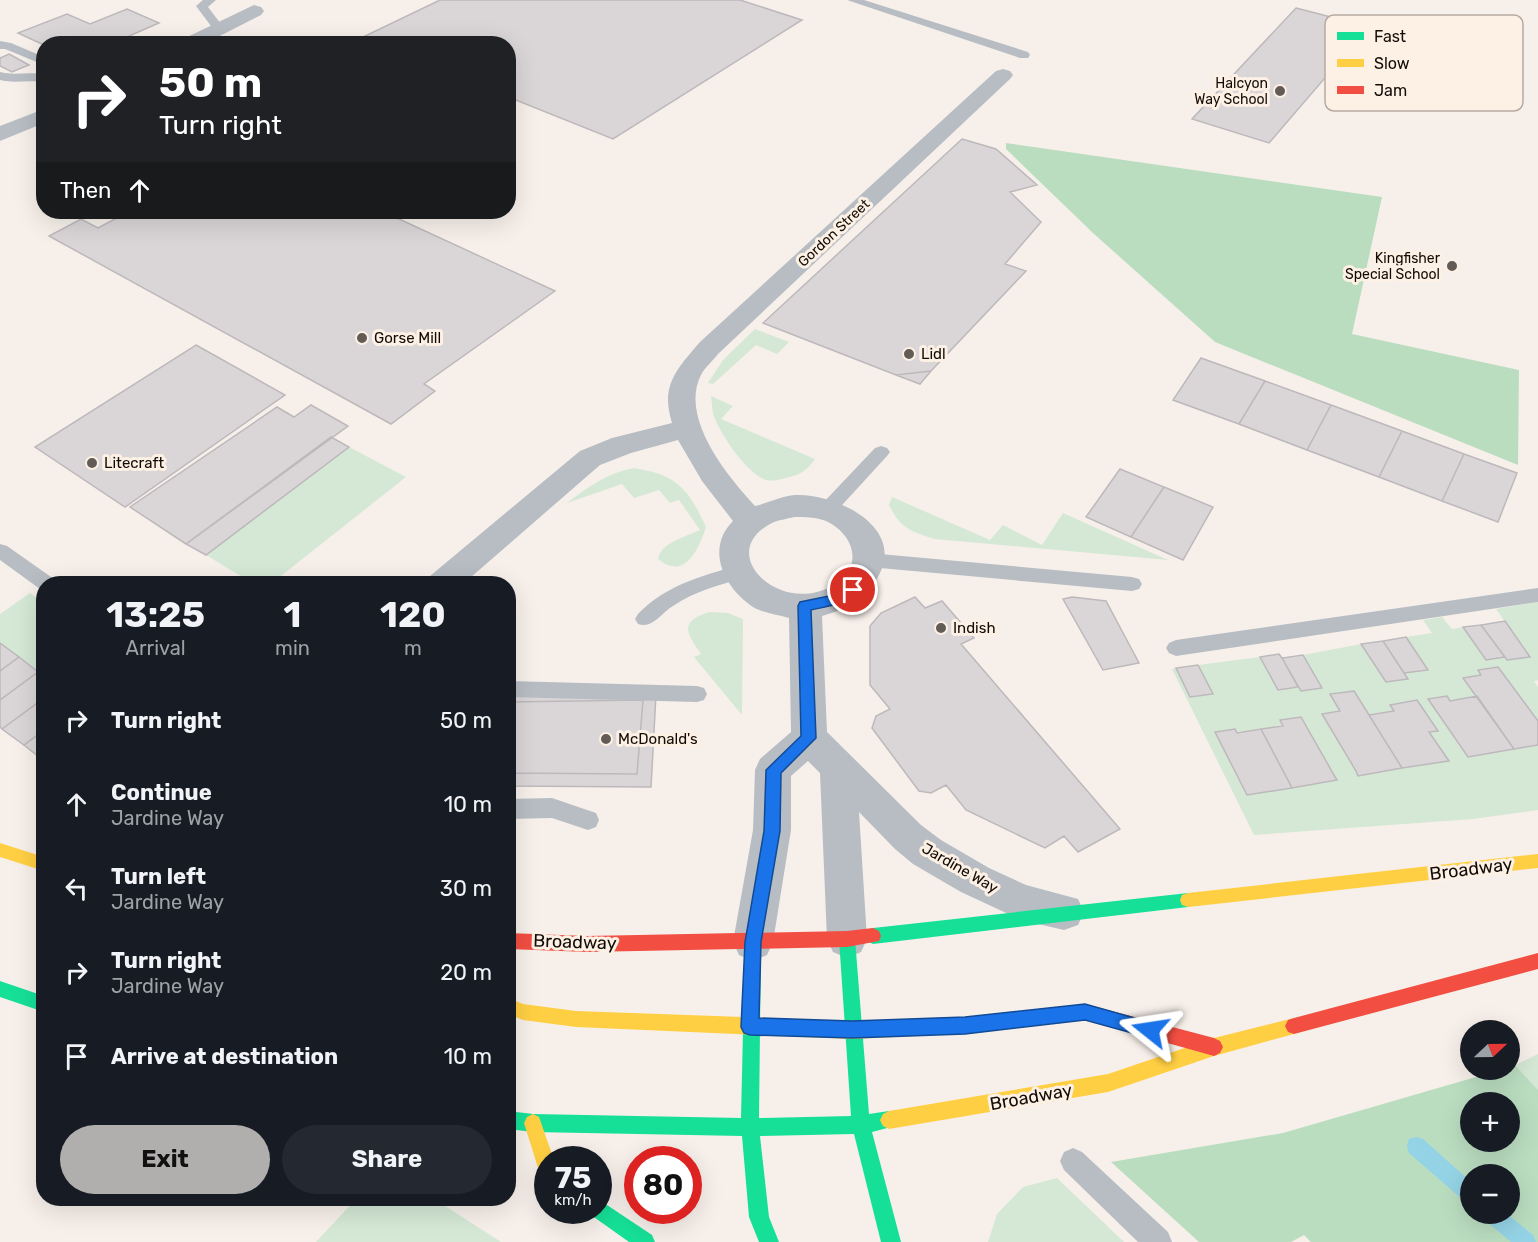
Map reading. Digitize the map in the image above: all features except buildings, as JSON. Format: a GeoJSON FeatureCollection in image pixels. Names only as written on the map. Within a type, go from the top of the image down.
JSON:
{"type":"FeatureCollection","features":[{"type":"Feature","properties":{"kind":"main road"},"geometry":{"type":"LineString","coordinates":[[0,850],[36,861]]}},
{"type":"Feature","properties":{"kind":"main road","name":"Broadway"},"geometry":{"type":"LineString","coordinates":[[516,941],[587,944],[847,939],[1538,861]]}},
{"type":"Feature","properties":{"kind":"main road"},"geometry":{"type":"LineString","coordinates":[[847,939],[852,1030],[861,1125],[891,1242]]}},
{"type":"Feature","properties":{"kind":"main road"},"geometry":{"type":"LineString","coordinates":[[753,942],[750,1127],[759,1217],[769,1242]]}},
{"type":"Feature","properties":{"kind":"main road","name":"Broadway"},"geometry":{"type":"LineString","coordinates":[[516,1121],[750,1127],[861,1125],[1108,1083],[1214,1047],[1538,961]]}},
{"type":"Feature","properties":{"kind":"main road"},"geometry":{"type":"LineString","coordinates":[[0,989],[36,1001]]}},
{"type":"Feature","properties":{"kind":"main road"},"geometry":{"type":"LineString","coordinates":[[516,1009],[576,1019],[852,1030],[965,1026],[1085,1012],[1214,1047]]}},
{"type":"Feature","properties":{"kind":"main road"},"geometry":{"type":"LineString","coordinates":[[533,1123],[540,1146]]}},
{"type":"Feature","properties":{"kind":"main road"},"geometry":{"type":"LineString","coordinates":[[612,1218],[645,1242]]}},
{"type":"Feature","properties":{"kind":"street"},"geometry":{"type":"LineString","coordinates":[[203,36],[254,10]]}},
{"type":"Feature","properties":{"kind":"street","name":"Gordon Street"},"geometry":{"type":"LineString","coordinates":[[751,521],[730,498],[686,429],[680,402],[685,377],[710,348],[1013,65]]}},
{"type":"Feature","properties":{"kind":"street"},"geometry":{"type":"LineString","coordinates":[[0,134],[36,118]]}},
{"type":"Feature","properties":{"kind":"street"},"geometry":{"type":"LineString","coordinates":[[450,576],[590,458],[622,445],[686,429]]}},
{"type":"Feature","properties":{"kind":"street"},"geometry":{"type":"LineString","coordinates":[[811,507],[827,510],[855,526],[864,538],[869,560],[868,570],[853,590],[838,599],[805,606],[780,603],[762,597],[747,586],[737,573],[733,559],[734,545],[740,532],[751,521],[779,508],[811,507]]}},
{"type":"Feature","properties":{"kind":"street"},"geometry":{"type":"LineString","coordinates":[[753,942],[772,831],[773,770],[809,738],[805,606]]}},
{"type":"Feature","properties":{"kind":"street","name":"Jardine Way"},"geometry":{"type":"LineString","coordinates":[[809,738],[908,837],[927,852],[975,880],[1022,902],[1074,915]]}},
{"type":"Feature","properties":{"kind":"street"},"geometry":{"type":"LineString","coordinates":[[838,767],[847,939]]}},
{"type":"Feature","properties":{"kind":"lane"},"geometry":{"type":"LineString","coordinates":[[210,0],[202,6],[218,28]]}},
{"type":"Feature","properties":{"kind":"lane"},"geometry":{"type":"LineString","coordinates":[[853,0],[1013,65]]}},
{"type":"Feature","properties":{"kind":"lane"},"geometry":{"type":"LineString","coordinates":[[0,45],[7,45],[36,58]]}},
{"type":"Feature","properties":{"kind":"lane"},"geometry":{"type":"LineString","coordinates":[[0,76],[8,81],[36,77]]}},
{"type":"Feature","properties":{"kind":"lane"},"geometry":{"type":"LineString","coordinates":[[827,510],[881,452]]}},
{"type":"Feature","properties":{"kind":"lane"},"geometry":{"type":"LineString","coordinates":[[0,552],[36,577]]}},
{"type":"Feature","properties":{"kind":"lane"},"geometry":{"type":"LineString","coordinates":[[869,560],[1132,584]]}},
{"type":"Feature","properties":{"kind":"lane"},"geometry":{"type":"LineString","coordinates":[[645,619],[669,598],[710,580],[737,573]]}},
{"type":"Feature","properties":{"kind":"lane"},"geometry":{"type":"LineString","coordinates":[[1176,648],[1538,595]]}},
{"type":"Feature","properties":{"kind":"lane"},"geometry":{"type":"LineString","coordinates":[[516,689],[697,694]]}},
{"type":"Feature","properties":{"kind":"lane"},"geometry":{"type":"LineString","coordinates":[[516,808],[552,808],[588,820]]}},
{"type":"Feature","properties":{"kind":"lane"},"geometry":{"type":"LineString","coordinates":[[1073,1161],[1158,1242]]}},
{"type":"Feature","properties":{"kind":"green space"},"geometry":{"type":"Polygon","coordinates":[[[1006,143],[1382,197],[1352,334],[1519,370],[1518,465],[1215,342],[1093,233],[1006,149],[1006,143]]]}},
{"type":"Feature","properties":{"kind":"green space"},"geometry":{"type":"Polygon","coordinates":[[[755,329],[789,342],[777,354],[756,345],[713,384],[708,383],[723,360],[755,329]]]}},
{"type":"Feature","properties":{"kind":"green space"},"geometry":{"type":"Polygon","coordinates":[[[711,396],[733,406],[721,419],[815,459],[810,466],[797,475],[772,481],[758,476],[742,461],[721,432],[713,414],[711,396]]]}},
{"type":"Feature","properties":{"kind":"green space"},"geometry":{"type":"Polygon","coordinates":[[[349,447],[406,477],[281,576],[240,576],[206,555],[349,447]]]}},
{"type":"Feature","properties":{"kind":"green space"},"geometry":{"type":"Polygon","coordinates":[[[634,468],[671,479],[687,493],[700,514],[706,527],[695,553],[683,564],[668,565],[658,559],[660,553],[669,544],[700,530],[679,500],[670,503],[659,490],[634,498],[622,484],[567,503],[606,477],[634,468]]]}},
{"type":"Feature","properties":{"kind":"green space"},"geometry":{"type":"Polygon","coordinates":[[[892,497],[990,540],[1003,525],[1042,545],[1063,513],[1168,560],[934,539],[912,531],[897,519],[889,505],[892,497]]]}},
{"type":"Feature","properties":{"kind":"green space"},"geometry":{"type":"Polygon","coordinates":[[[30,593],[36,597],[36,671],[0,643],[0,614],[30,593]]]}},
{"type":"Feature","properties":{"kind":"green space"},"geometry":{"type":"Polygon","coordinates":[[[1538,602],[1538,680],[1534,681],[1538,687],[1538,721],[1498,667],[1478,670],[1481,675],[1464,678],[1477,696],[1450,701],[1446,696],[1429,699],[1468,757],[1538,745],[1538,810],[1473,819],[1254,835],[1172,669],[1176,668],[1190,697],[1212,694],[1198,665],[1260,657],[1278,689],[1298,687],[1301,691],[1321,687],[1303,655],[1361,644],[1386,682],[1407,679],[1404,673],[1428,669],[1406,637],[1432,633],[1423,620],[1442,617],[1452,629],[1463,627],[1486,660],[1530,657],[1496,609],[1538,602]],[[1354,691],[1330,694],[1340,711],[1322,714],[1358,775],[1448,761],[1429,732],[1437,730],[1417,700],[1390,705],[1394,711],[1369,715],[1354,691]],[[1301,717],[1269,728],[1215,733],[1247,795],[1337,780],[1301,717]]]}},
{"type":"Feature","properties":{"kind":"green space"},"geometry":{"type":"Polygon","coordinates":[[[709,612],[728,613],[743,619],[742,715],[694,657],[701,654],[689,634],[689,624],[709,612]]]}},
{"type":"Feature","properties":{"kind":"green space"},"geometry":{"type":"Polygon","coordinates":[[[1538,1054],[1538,1090],[1520,1070],[1520,1063],[1538,1054]]]}},
{"type":"Feature","properties":{"kind":"green space"},"geometry":{"type":"Polygon","coordinates":[[[1520,1070],[1538,1090],[1538,1242],[1311,1242],[1304,1235],[1291,1242],[1199,1242],[1111,1162],[1283,1133],[1466,1080],[1520,1080],[1520,1070]]]}},
{"type":"Feature","properties":{"kind":"green space"},"geometry":{"type":"Polygon","coordinates":[[[1057,1178],[1124,1242],[988,1242],[997,1214],[1023,1187],[1057,1178]]]}},
{"type":"Feature","properties":{"kind":"green space"},"geometry":{"type":"Polygon","coordinates":[[[350,1206],[445,1206],[501,1242],[316,1242],[350,1206]]]}},
{"type":"Feature","properties":{"kind":"waterway"},"geometry":{"type":"LineString","coordinates":[[1416,1146],[1460,1184]]}},
{"type":"Feature","properties":{"kind":"waterway"},"geometry":{"type":"LineString","coordinates":[[1505,1224],[1526,1242]]}},
{"type":"Feature","properties":{"kind":"traffic: fast"},"geometry":{"type":"LineString","coordinates":[[873,936],[1188,900]]}},
{"type":"Feature","properties":{"kind":"traffic: fast"},"geometry":{"type":"LineString","coordinates":[[847,939],[861,1125]]}},
{"type":"Feature","properties":{"kind":"traffic: fast"},"geometry":{"type":"LineString","coordinates":[[750,1127],[753,942]]}},
{"type":"Feature","properties":{"kind":"traffic: fast"},"geometry":{"type":"LineString","coordinates":[[0,989],[36,1001]]}},
{"type":"Feature","properties":{"kind":"traffic: fast"},"geometry":{"type":"LineString","coordinates":[[516,1121],[750,1127],[861,1125],[889,1120]]}},
{"type":"Feature","properties":{"kind":"traffic: fast"},"geometry":{"type":"LineString","coordinates":[[861,1125],[891,1242]]}},
{"type":"Feature","properties":{"kind":"traffic: fast"},"geometry":{"type":"LineString","coordinates":[[750,1127],[759,1217],[769,1242]]}},
{"type":"Feature","properties":{"kind":"traffic: fast"},"geometry":{"type":"LineString","coordinates":[[612,1218],[645,1242]]}},
{"type":"Feature","properties":{"kind":"traffic: slow"},"geometry":{"type":"LineString","coordinates":[[0,850],[36,861]]}},
{"type":"Feature","properties":{"kind":"traffic: slow"},"geometry":{"type":"LineString","coordinates":[[1188,900],[1538,861]]}},
{"type":"Feature","properties":{"kind":"traffic: slow"},"geometry":{"type":"LineString","coordinates":[[516,1009],[576,1019],[852,1030],[959,1026]]}},
{"type":"Feature","properties":{"kind":"traffic: slow"},"geometry":{"type":"LineString","coordinates":[[889,1120],[1108,1083],[1214,1047],[1294,1026]]}},
{"type":"Feature","properties":{"kind":"traffic: slow"},"geometry":{"type":"LineString","coordinates":[[533,1123],[540,1146]]}},
{"type":"Feature","properties":{"kind":"traffic: jam"},"geometry":{"type":"LineString","coordinates":[[516,941],[587,944],[847,939],[873,936]]}},
{"type":"Feature","properties":{"kind":"traffic: jam"},"geometry":{"type":"LineString","coordinates":[[1294,1026],[1538,961]]}},
{"type":"Feature","properties":{"kind":"traffic: jam"},"geometry":{"type":"LineString","coordinates":[[959,1026],[1085,1012],[1214,1047]]}},
{"type":"Feature","properties":{"kind":"place","name":"Halcyon Way School"},"geometry":{"type":"Point","coordinates":[1280,91]}},
{"type":"Feature","properties":{"kind":"place","name":"Kingfisher Special School"},"geometry":{"type":"Point","coordinates":[1452,266]}},
{"type":"Feature","properties":{"kind":"place","name":"Gorse Mill"},"geometry":{"type":"Point","coordinates":[362,338]}},
{"type":"Feature","properties":{"kind":"place","name":"Lidl"},"geometry":{"type":"Point","coordinates":[909,354]}},
{"type":"Feature","properties":{"kind":"place","name":"Litecraft"},"geometry":{"type":"Point","coordinates":[92,463]}},
{"type":"Feature","properties":{"kind":"place","name":"Indish"},"geometry":{"type":"Point","coordinates":[941,628]}},
{"type":"Feature","properties":{"kind":"place","name":"McDonald's"},"geometry":{"type":"Point","coordinates":[606,739]}},
{"type":"Feature","properties":{"kind":"route"},"geometry":{"type":"LineString","coordinates":[[853,590],[838,599],[805,606],[809,738],[773,770],[772,831],[753,942],[750,1027],[852,1030],[965,1026],[1085,1012],[1150,1030]]}}]}
